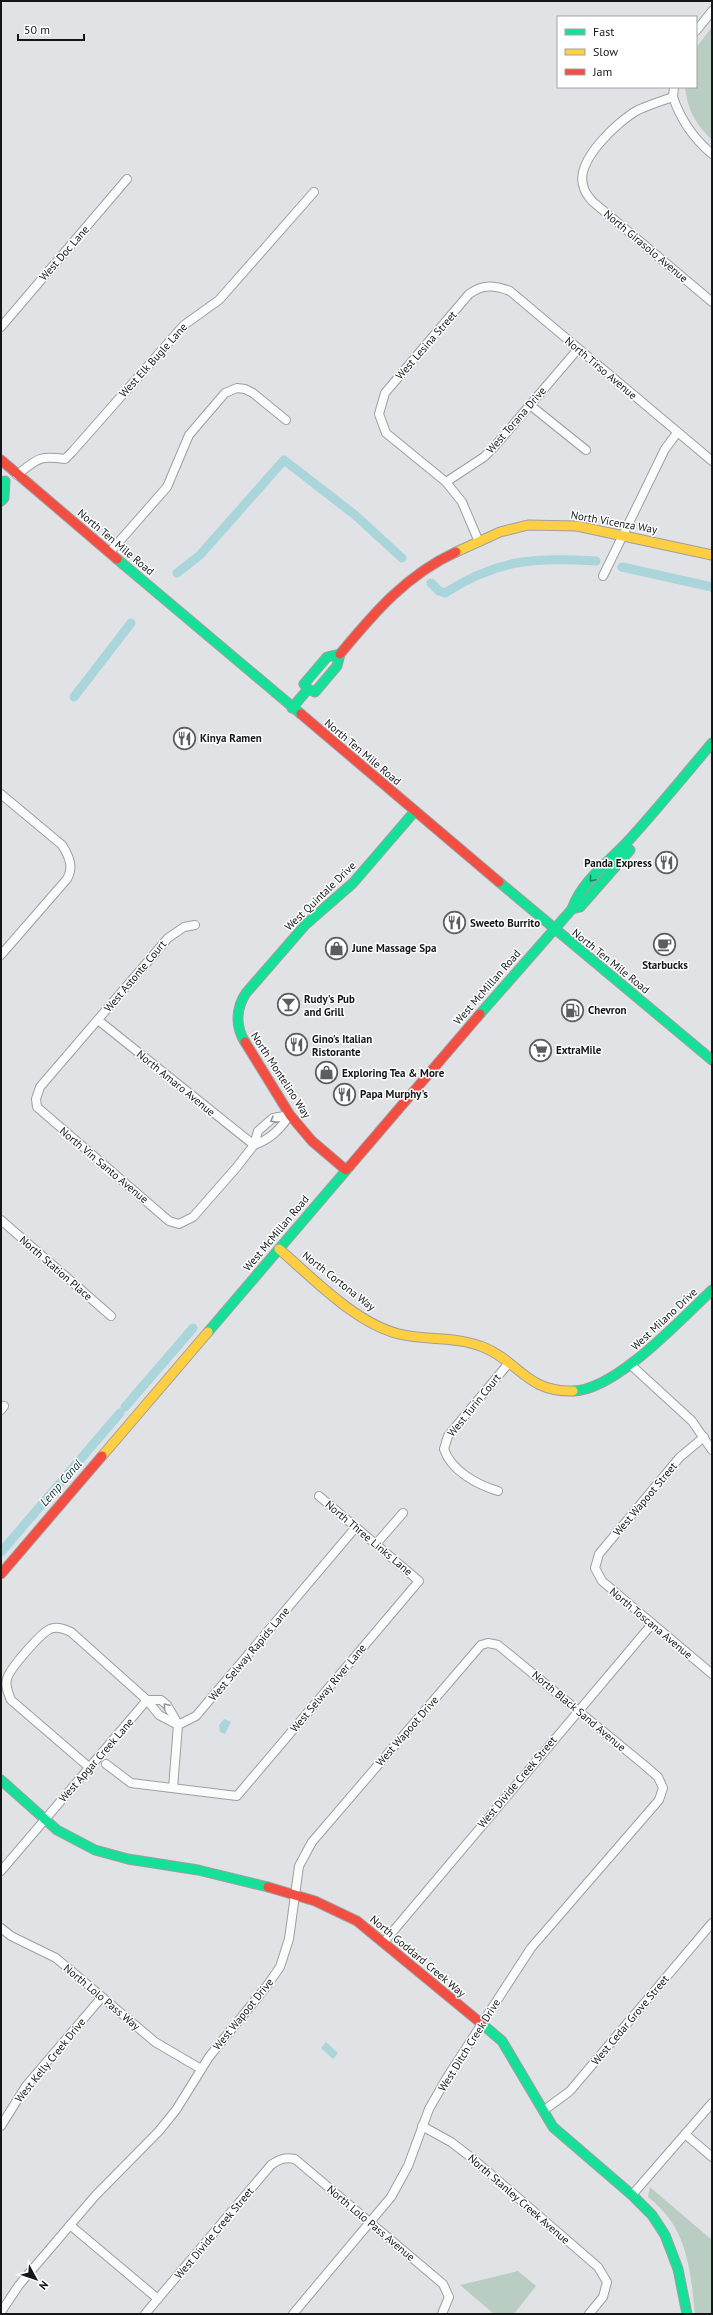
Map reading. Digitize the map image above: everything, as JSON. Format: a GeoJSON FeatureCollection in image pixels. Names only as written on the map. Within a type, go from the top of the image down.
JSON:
{"type":"FeatureCollection","features":[{"type":"Feature","properties":{"kind":"street"},"geometry":{"type":"LineString","coordinates":[[697,30],[712,11]]}},
{"type":"Feature","properties":{"kind":"street"},"geometry":{"type":"LineString","coordinates":[[674,88],[673,97],[680,116],[691,134],[712,154]]}},
{"type":"Feature","properties":{"kind":"street","name":"North Girasolo Avenue"},"geometry":{"type":"LineString","coordinates":[[673,97],[639,110],[616,126],[587,159],[583,170],[583,187],[592,201],[712,302]]}},
{"type":"Feature","properties":{"kind":"street","name":"West Doc Lane"},"geometry":{"type":"LineString","coordinates":[[1,327],[127,179]]}},
{"type":"Feature","properties":{"kind":"street","name":"West Elk Bugle Lane"},"geometry":{"type":"LineString","coordinates":[[16,473],[36,460],[46,456],[65,459],[184,325],[219,300],[314,192]]}},
{"type":"Feature","properties":{"kind":"street","name":"North Tirso Avenue"},"geometry":{"type":"LineString","coordinates":[[485,286],[498,286],[510,291],[712,461]]}},
{"type":"Feature","properties":{"kind":"street","name":"West Lesina Street"},"geometry":{"type":"LineString","coordinates":[[446,482],[386,433],[379,414],[385,393],[469,294],[485,286]]}},
{"type":"Feature","properties":{"kind":"street","name":"West Torana Drive"},"geometry":{"type":"LineString","coordinates":[[446,482],[484,457],[578,349]]}},
{"type":"Feature","properties":{"kind":"street"},"geometry":{"type":"LineString","coordinates":[[110,552],[167,487],[180,453],[195,427],[225,393],[237,388],[253,392],[286,420]]}},
{"type":"Feature","properties":{"kind":"street"},"geometry":{"type":"LineString","coordinates":[[530,405],[586,450]]}},
{"type":"Feature","properties":{"kind":"street"},"geometry":{"type":"LineString","coordinates":[[603,576],[665,449],[677,433]]}},
{"type":"Feature","properties":{"kind":"street","name":"North Ten Mile Road"},"geometry":{"type":"LineString","coordinates":[[1,460],[415,812],[712,1060]]}},
{"type":"Feature","properties":{"kind":"street"},"geometry":{"type":"LineString","coordinates":[[1,501],[4,498],[3,482],[16,473]]}},
{"type":"Feature","properties":{"kind":"street"},"geometry":{"type":"LineString","coordinates":[[446,482],[462,502],[478,542]]}},
{"type":"Feature","properties":{"kind":"street","name":"North Vicenza Way"},"geometry":{"type":"LineString","coordinates":[[340,654],[327,657],[304,684],[308,689],[315,692],[337,666],[340,654],[378,608],[410,579],[443,558],[500,532],[528,525],[577,526],[712,555]]}},
{"type":"Feature","properties":{"kind":"street","name":"North Vicenza Way"},"geometry":{"type":"LineString","coordinates":[[292,708],[308,689]]}},
{"type":"Feature","properties":{"kind":"street","name":"West McMillan Road"},"geometry":{"type":"LineString","coordinates":[[572,909],[573,901],[712,743]]}},
{"type":"Feature","properties":{"kind":"street","name":"West McMillan Road"},"geometry":{"type":"LineString","coordinates":[[1,1574],[554,929],[572,909],[580,907],[712,754]]}},
{"type":"Feature","properties":{"kind":"street"},"geometry":{"type":"LineString","coordinates":[[1,794],[62,845],[69,855],[70,866],[67,878],[1,956]]}},
{"type":"Feature","properties":{"kind":"street","name":"West Quintale Drive"},"geometry":{"type":"LineString","coordinates":[[238,1022],[239,1004],[246,993],[306,924],[353,883],[415,812]]}},
{"type":"Feature","properties":{"kind":"street","name":"West Astonte Court"},"geometry":{"type":"LineString","coordinates":[[36,1099],[40,1087],[168,938],[184,927],[195,925]]}},
{"type":"Feature","properties":{"kind":"street","name":"North Amaro Avenue"},"geometry":{"type":"LineString","coordinates":[[98,1020],[254,1145]]}},
{"type":"Feature","properties":{"kind":"street","name":"North Montelino Way"},"geometry":{"type":"LineString","coordinates":[[238,1022],[240,1034],[290,1115],[312,1141],[346,1170]]}},
{"type":"Feature","properties":{"kind":"street","name":"North Vin Santo Avenue"},"geometry":{"type":"LineString","coordinates":[[36,1099],[37,1107],[42,1113],[169,1221],[179,1224],[194,1217],[254,1145]]}},
{"type":"Feature","properties":{"kind":"street"},"geometry":{"type":"LineString","coordinates":[[254,1145],[266,1141],[280,1129],[290,1115]]}},
{"type":"Feature","properties":{"kind":"street"},"geometry":{"type":"LineString","coordinates":[[254,1145],[258,1131],[274,1118],[290,1115]]}},
{"type":"Feature","properties":{"kind":"street","name":"North Station Place"},"geometry":{"type":"LineString","coordinates":[[1,1220],[111,1316]]}},
{"type":"Feature","properties":{"kind":"street","name":"North Cortona Way"},"geometry":{"type":"LineString","coordinates":[[279,1249],[356,1312],[373,1323],[398,1334],[476,1344],[508,1364],[527,1379],[544,1387],[574,1392],[603,1384],[632,1366]]}},
{"type":"Feature","properties":{"kind":"street","name":"West Milano Drive"},"geometry":{"type":"LineString","coordinates":[[632,1366],[712,1290]]}},
{"type":"Feature","properties":{"kind":"street","name":"West Turin Court"},"geometry":{"type":"LineString","coordinates":[[498,1491],[474,1482],[449,1460],[444,1449],[448,1436],[508,1364]]}},
{"type":"Feature","properties":{"kind":"street"},"geometry":{"type":"LineString","coordinates":[[632,1366],[692,1421],[712,1450]]}},
{"type":"Feature","properties":{"kind":"street","name":"West Wapoot Street"},"geometry":{"type":"LineString","coordinates":[[595,1568],[599,1554],[680,1458],[704,1437]]}},
{"type":"Feature","properties":{"kind":"street","name":"North Three Links Lane"},"geometry":{"type":"LineString","coordinates":[[319,1496],[419,1581]]}},
{"type":"Feature","properties":{"kind":"street"},"geometry":{"type":"LineString","coordinates":[[376,1544],[403,1513]]}},
{"type":"Feature","properties":{"kind":"street","name":"West Selway Rapids Lane"},"geometry":{"type":"LineString","coordinates":[[178,1724],[196,1716],[356,1527]]}},
{"type":"Feature","properties":{"kind":"street","name":"North Toscana Avenue"},"geometry":{"type":"LineString","coordinates":[[595,1568],[602,1581],[712,1674]]}},
{"type":"Feature","properties":{"kind":"street","name":"West Selway River Lane"},"geometry":{"type":"LineString","coordinates":[[173,1788],[237,1796],[419,1581]]}},
{"type":"Feature","properties":{"kind":"street","name":"West Divide Creek Street"},"geometry":{"type":"LineString","coordinates":[[384,1942],[652,1624]]}},
{"type":"Feature","properties":{"kind":"street"},"geometry":{"type":"LineString","coordinates":[[90,1768],[11,1700],[6,1684],[8,1674],[42,1635],[51,1628],[62,1628],[71,1632],[147,1700],[160,1715],[178,1724]]}},
{"type":"Feature","properties":{"kind":"street","name":"North Black Sand Avenue"},"geometry":{"type":"LineString","coordinates":[[488,1643],[498,1645],[658,1777],[663,1788]]}},
{"type":"Feature","properties":{"kind":"street","name":"West Wapoot Drive"},"geometry":{"type":"LineString","coordinates":[[1,2312],[19,2285],[70,2225],[176,2110],[200,2069],[266,1987],[280,1967],[289,1939],[294,1893],[299,1866],[312,1842],[481,1645],[488,1643]]}},
{"type":"Feature","properties":{"kind":"street"},"geometry":{"type":"LineString","coordinates":[[106,1764],[131,1783],[173,1788],[178,1724],[167,1705],[161,1700],[147,1700]]}},
{"type":"Feature","properties":{"kind":"street","name":"West Apgar Creek Lane"},"geometry":{"type":"LineString","coordinates":[[1,1871],[147,1700]]}},
{"type":"Feature","properties":{"kind":"street","name":"North Goddard Creek Way"},"geometry":{"type":"LineString","coordinates":[[2,1782],[45,1820],[65,1835],[94,1850],[125,1859],[185,1867],[294,1893],[334,1907],[357,1921],[502,2041],[553,2127],[632,2195],[652,2215],[665,2235],[678,2269],[687,2314]]}},
{"type":"Feature","properties":{"kind":"street","name":"West Ditch Creek Drive"},"geometry":{"type":"LineString","coordinates":[[294,2314],[391,2197],[408,2166],[422,2126],[448,2076],[531,1948],[659,1800],[663,1788]]}},
{"type":"Feature","properties":{"kind":"street","name":"West Cedar Grove Street"},"geometry":{"type":"LineString","coordinates":[[543,2111],[570,2091],[712,1923]]}},
{"type":"Feature","properties":{"kind":"street","name":"North Lolo Pass Way"},"geometry":{"type":"LineString","coordinates":[[1,1928],[11,1936],[56,1958],[155,2042],[200,2069]]}},
{"type":"Feature","properties":{"kind":"street","name":"West Kelly Creek Drive"},"geometry":{"type":"LineString","coordinates":[[1,2126],[26,2086],[102,1997]]}},
{"type":"Feature","properties":{"kind":"street"},"geometry":{"type":"LineString","coordinates":[[632,2195],[712,2102]]}},
{"type":"Feature","properties":{"kind":"street","name":"North Stanley Creek Avenue"},"geometry":{"type":"LineString","coordinates":[[422,2126],[451,2142],[472,2158],[598,2267],[607,2282],[603,2297],[589,2314]]}},
{"type":"Feature","properties":{"kind":"street"},"geometry":{"type":"LineString","coordinates":[[685,2134],[712,2157]]}},
{"type":"Feature","properties":{"kind":"street","name":"West Divide Creek Street"},"geometry":{"type":"LineString","coordinates":[[145,2314],[271,2165],[279,2159],[287,2157]]}},
{"type":"Feature","properties":{"kind":"street","name":"North Lolo Pass Avenue"},"geometry":{"type":"LineString","coordinates":[[287,2157],[295,2159],[443,2284],[449,2297],[442,2314]]}},
{"type":"Feature","properties":{"kind":"street"},"geometry":{"type":"LineString","coordinates":[[70,2225],[158,2299]]}},
{"type":"Feature","properties":{"kind":"green space"},"geometry":{"type":"Polygon","coordinates":[[[712,27],[712,140],[693,116],[686,95],[685,88],[697,88],[697,47],[712,27]]]}},
{"type":"Feature","properties":{"kind":"green space"},"geometry":{"type":"Polygon","coordinates":[[[650,2187],[712,2240],[712,2314],[695,2314],[685,2250],[672,2222],[648,2197],[650,2187]]]}},
{"type":"Feature","properties":{"kind":"green space"},"geometry":{"type":"Polygon","coordinates":[[[518,2271],[536,2286],[514,2314],[494,2314],[460,2285],[518,2271]]]}},
{"type":"Feature","properties":{"kind":"water"},"geometry":{"type":"Polygon","coordinates":[[[224,1719],[231,1722],[225,1734],[220,1732],[219,1725],[224,1719]]]}},
{"type":"Feature","properties":{"kind":"water"},"geometry":{"type":"Polygon","coordinates":[[[326,2042],[338,2053],[333,2059],[321,2048],[326,2042]]]}},
{"type":"Feature","properties":{"kind":"waterway"},"geometry":{"type":"LineString","coordinates":[[177,573],[200,555],[284,460],[355,515],[402,558]]}},
{"type":"Feature","properties":{"kind":"waterway"},"geometry":{"type":"LineString","coordinates":[[431,583],[439,591],[445,593],[482,573],[518,563],[536,560],[596,561]]}},
{"type":"Feature","properties":{"kind":"waterway"},"geometry":{"type":"LineString","coordinates":[[622,567],[712,587]]}},
{"type":"Feature","properties":{"kind":"waterway"},"geometry":{"type":"LineString","coordinates":[[74,697],[131,623]]}},
{"type":"Feature","properties":{"kind":"waterway","name":"Lemp Canal"},"geometry":{"type":"LineString","coordinates":[[125,1407],[193,1328]]}},
{"type":"Feature","properties":{"kind":"waterway","name":"Lemp Canal"},"geometry":{"type":"LineString","coordinates":[[1,1552],[120,1413]]}},
{"type":"Feature","properties":{"kind":"traffic: fast"},"geometry":{"type":"LineString","coordinates":[[1,482],[5,481],[4,498],[1,501]]}},
{"type":"Feature","properties":{"kind":"traffic: fast"},"geometry":{"type":"LineString","coordinates":[[117,559],[301,714]]}},
{"type":"Feature","properties":{"kind":"traffic: fast"},"geometry":{"type":"LineString","coordinates":[[340,654],[337,666],[315,692],[308,689],[304,684],[327,657],[340,654]]}},
{"type":"Feature","properties":{"kind":"traffic: fast"},"geometry":{"type":"LineString","coordinates":[[292,708],[308,689]]}},
{"type":"Feature","properties":{"kind":"traffic: fast"},"geometry":{"type":"LineString","coordinates":[[480,1014],[572,909],[582,889],[589,880],[630,839],[712,743]]}},
{"type":"Feature","properties":{"kind":"traffic: fast"},"geometry":{"type":"LineString","coordinates":[[245,1042],[238,1023],[238,1017],[240,1005],[246,993],[306,924],[353,883],[415,811]]}},
{"type":"Feature","properties":{"kind":"traffic: fast"},"geometry":{"type":"LineString","coordinates":[[572,909],[580,907],[630,850]]}},
{"type":"Feature","properties":{"kind":"traffic: fast"},"geometry":{"type":"LineString","coordinates":[[499,882],[712,1060]]}},
{"type":"Feature","properties":{"kind":"traffic: fast"},"geometry":{"type":"LineString","coordinates":[[208,1332],[349,1167]]}},
{"type":"Feature","properties":{"kind":"traffic: fast"},"geometry":{"type":"LineString","coordinates":[[573,1391],[590,1388],[608,1379],[628,1366],[666,1334],[712,1290]]}},
{"type":"Feature","properties":{"kind":"traffic: fast"},"geometry":{"type":"LineString","coordinates":[[1,1780],[57,1830],[95,1850],[128,1859],[198,1870],[268,1887]]}},
{"type":"Feature","properties":{"kind":"traffic: fast"},"geometry":{"type":"LineString","coordinates":[[482,2024],[502,2041],[553,2127],[632,2195],[652,2215],[665,2235],[678,2269],[687,2314]]}},
{"type":"Feature","properties":{"kind":"traffic: slow"},"geometry":{"type":"LineString","coordinates":[[456,552],[500,532],[528,525],[577,526],[712,555]]}},
{"type":"Feature","properties":{"kind":"traffic: slow"},"geometry":{"type":"LineString","coordinates":[[279,1249],[320,1286],[366,1320],[399,1334],[462,1341],[483,1347],[496,1353],[524,1375],[544,1387],[573,1391]]}},
{"type":"Feature","properties":{"kind":"traffic: slow"},"geometry":{"type":"LineString","coordinates":[[102,1456],[208,1332]]}},
{"type":"Feature","properties":{"kind":"traffic: jam"},"geometry":{"type":"LineString","coordinates":[[1,460],[117,559]]}},
{"type":"Feature","properties":{"kind":"traffic: jam"},"geometry":{"type":"LineString","coordinates":[[340,654],[365,624],[392,596],[422,572],[438,561],[456,552]]}},
{"type":"Feature","properties":{"kind":"traffic: jam"},"geometry":{"type":"LineString","coordinates":[[301,714],[499,882]]}},
{"type":"Feature","properties":{"kind":"traffic: jam"},"geometry":{"type":"LineString","coordinates":[[349,1167],[480,1014]]}},
{"type":"Feature","properties":{"kind":"traffic: jam"},"geometry":{"type":"LineString","coordinates":[[245,1042],[290,1115],[312,1141],[346,1170]]}},
{"type":"Feature","properties":{"kind":"traffic: jam"},"geometry":{"type":"LineString","coordinates":[[1,1574],[102,1456]]}},
{"type":"Feature","properties":{"kind":"traffic: jam"},"geometry":{"type":"LineString","coordinates":[[268,1887],[315,1901],[357,1921],[482,2024]]}},
{"type":"Feature","properties":{"kind":"place","name":"Kinya Ramen"},"geometry":{"type":"Point","coordinates":[185,738]}},
{"type":"Feature","properties":{"kind":"place","name":"Panda Express"},"geometry":{"type":"Point","coordinates":[667,863]}},
{"type":"Feature","properties":{"kind":"place","name":"Sweeto Burrito"},"geometry":{"type":"Point","coordinates":[455,923]}},
{"type":"Feature","properties":{"kind":"place","name":"Starbucks"},"geometry":{"type":"Point","coordinates":[665,945]}},
{"type":"Feature","properties":{"kind":"place","name":"June Massage Spa"},"geometry":{"type":"Point","coordinates":[337,948]}},
{"type":"Feature","properties":{"kind":"place","name":"Rudy's Pub and Grill"},"geometry":{"type":"Point","coordinates":[288,1005]}},
{"type":"Feature","properties":{"kind":"place","name":"Chevron"},"geometry":{"type":"Point","coordinates":[573,1010]}},
{"type":"Feature","properties":{"kind":"place","name":"Gino's Italian Ristorante"},"geometry":{"type":"Point","coordinates":[297,1045]}},
{"type":"Feature","properties":{"kind":"place","name":"ExtraMile"},"geometry":{"type":"Point","coordinates":[540,1050]}},
{"type":"Feature","properties":{"kind":"place","name":"Exploring Tea & More"},"geometry":{"type":"Point","coordinates":[326,1073]}},
{"type":"Feature","properties":{"kind":"place","name":"Papa Murphy's"},"geometry":{"type":"Point","coordinates":[344,1094]}}]}
